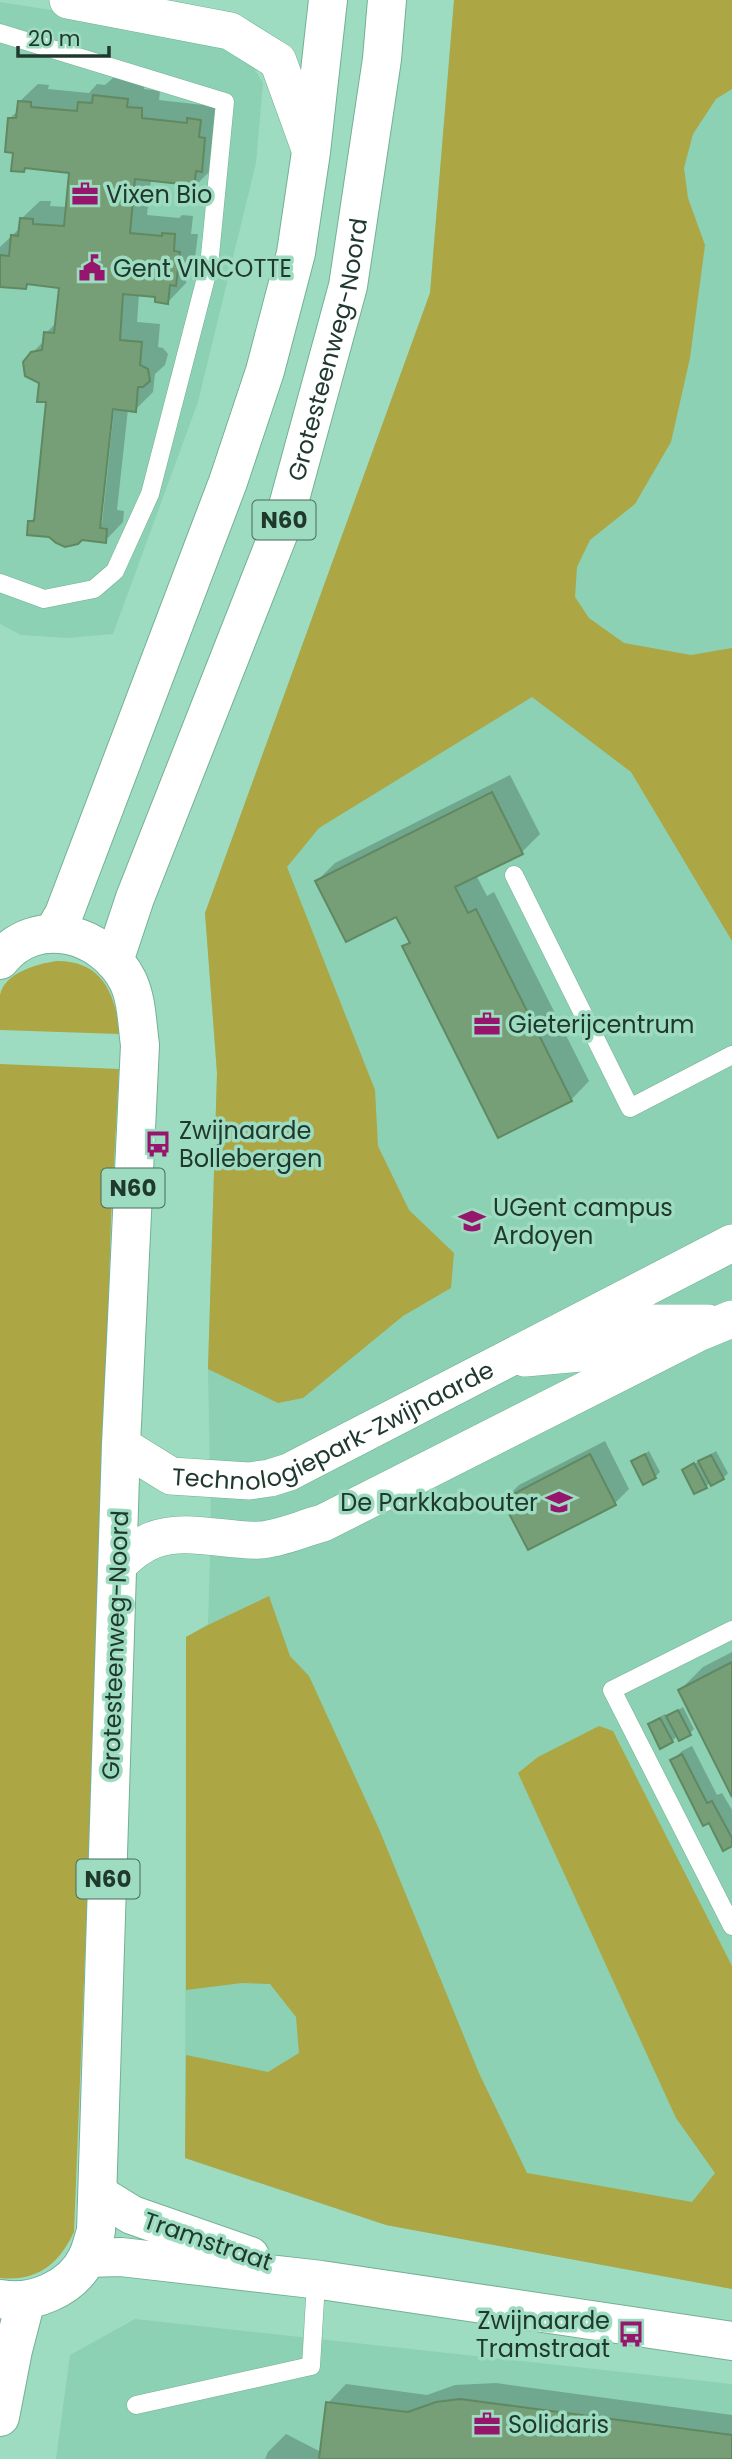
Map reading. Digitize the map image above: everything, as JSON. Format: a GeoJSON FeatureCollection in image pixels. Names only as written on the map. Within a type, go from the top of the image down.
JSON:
{"type":"FeatureCollection","features":[{"type":"Feature","properties":{"kind":"main road","name":"N60"},"geometry":{"type":"LineString","coordinates":[[53,933],[72,892],[228,482],[265,371],[296,253],[311,152],[328,0]]}},
{"type":"Feature","properties":{"kind":"main road","name":"Grotesteenweg-Noord"},"geometry":{"type":"LineString","coordinates":[[114,961],[135,898],[285,517],[348,286],[382,59],[387,0]]}},
{"type":"Feature","properties":{"kind":"main road","name":"Grotesteenweg-Noord"},"geometry":{"type":"LineString","coordinates":[[0,2417],[12,2350],[13,2300],[43,2296],[64,2284],[87,2258],[96,2231],[121,1445],[140,1045],[135,1004],[128,981],[114,961],[98,946],[82,937],[53,933],[26,940],[1,956]]}},
{"type":"Feature","properties":{"kind":"main road","name":"Tramstraat"},"geometry":{"type":"LineString","coordinates":[[98,2194],[132,2214],[321,2280]]}},
{"type":"Feature","properties":{"kind":"main road","name":"Tramstraat"},"geometry":{"type":"LineString","coordinates":[[87,2258],[121,2257],[321,2280],[732,2341]]}},
{"type":"Feature","properties":{"kind":"street"},"geometry":{"type":"LineString","coordinates":[[68,0],[229,31],[278,61],[311,152]]}},
{"type":"Feature","properties":{"kind":"street","name":"Technologiepark-Zwijnaarde"},"geometry":{"type":"LineString","coordinates":[[121,1445],[171,1476],[249,1482],[270,1479],[289,1472],[732,1243]]}},
{"type":"Feature","properties":{"kind":"street","name":"Technologiepark-Zwijnaarde"},"geometry":{"type":"LineString","coordinates":[[506,1360],[581,1353],[640,1323],[681,1271]]}},
{"type":"Feature","properties":{"kind":"street","name":"Technologiepark-Zwijnaarde"},"geometry":{"type":"LineString","coordinates":[[640,1323],[726,1321]]}},
{"type":"Feature","properties":{"kind":"street","name":"Technologiepark-Zwijnaarde"},"geometry":{"type":"LineString","coordinates":[[118,1565],[137,1548],[167,1536],[262,1540],[323,1523],[726,1321]]}},
{"type":"Feature","properties":{"kind":"street","name":"Technologiepark-Zwijnaarde"},"geometry":{"type":"LineString","coordinates":[[527,1420],[581,1353]]}},
{"type":"Feature","properties":{"kind":"lane"},"geometry":{"type":"LineString","coordinates":[[0,33],[225,102],[209,266],[150,494],[115,571],[94,589],[44,599],[0,583]]}},
{"type":"Feature","properties":{"kind":"lane"},"geometry":{"type":"LineString","coordinates":[[513,875],[630,1108],[732,1055]]}},
{"type":"Feature","properties":{"kind":"lane"},"geometry":{"type":"LineString","coordinates":[[732,1630],[612,1690],[732,1926]]}},
{"type":"Feature","properties":{"kind":"lane"},"geometry":{"type":"LineString","coordinates":[[136,2405],[311,2366],[315,2299],[321,2280]]}},
{"type":"Feature","properties":{"kind":"shaded area","name":"UGent campus Ardoyen"},"geometry":{"type":"Polygon","coordinates":[[[454,0],[732,0],[732,2289],[386,2225],[185,2158],[186,1637],[208,1624],[211,1524],[208,1369],[217,1073],[205,913],[430,293],[454,0]]]}},
{"type":"Feature","properties":{"kind":"shaded area"},"geometry":{"type":"Polygon","coordinates":[[[454,0],[732,0],[732,89],[716,99],[693,134],[684,168],[688,198],[705,245],[690,358],[671,442],[635,504],[590,540],[577,567],[575,597],[589,618],[624,643],[691,655],[732,648],[732,941],[631,772],[532,697],[319,828],[287,867],[375,1090],[378,1146],[409,1210],[454,1253],[451,1288],[403,1316],[303,1398],[278,1403],[208,1369],[217,1073],[205,913],[430,293],[454,0]]]}},
{"type":"Feature","properties":{"kind":"shaded area"},"geometry":{"type":"Polygon","coordinates":[[[0,2],[115,20],[220,43],[254,68],[263,83],[256,163],[198,402],[113,634],[67,638],[21,635],[0,624],[0,2]]]}},
{"type":"Feature","properties":{"kind":"shaded area"},"geometry":{"type":"Polygon","coordinates":[[[56,961],[85,966],[104,982],[114,1006],[119,1034],[0,1030],[0,995],[3,987],[22,971],[56,961]]]}},
{"type":"Feature","properties":{"kind":"shaded area"},"geometry":{"type":"Polygon","coordinates":[[[0,1064],[119,1069],[111,1220],[74,2232],[54,2262],[36,2274],[13,2278],[0,2278],[0,1064]]]}},
{"type":"Feature","properties":{"kind":"shaded area"},"geometry":{"type":"Polygon","coordinates":[[[269,1596],[290,1656],[309,1676],[379,1829],[479,2073],[527,2173],[692,2202],[715,2173],[676,2118],[518,1773],[538,1757],[599,1726],[613,1731],[732,1966],[732,2289],[386,2225],[185,2158],[186,2055],[268,2072],[299,2053],[296,2017],[270,1984],[242,1983],[186,1990],[186,1637],[269,1596]]]}},
{"type":"Feature","properties":{"kind":"shaded area"},"geometry":{"type":"Polygon","coordinates":[[[135,2319],[732,2384],[732,2459],[56,2459],[70,2355],[135,2319]]]}},
{"type":"Feature","properties":{"kind":"building"},"geometry":{"type":"Polygon","coordinates":[[[93,95],[128,99],[127,107],[142,108],[142,118],[187,123],[187,118],[201,120],[199,137],[205,138],[202,172],[196,171],[194,189],[180,188],[181,184],[135,179],[130,233],[162,236],[162,233],[175,234],[174,251],[180,252],[176,286],[170,285],[168,304],[155,302],[155,297],[123,294],[120,340],[142,342],[140,365],[148,369],[150,381],[143,387],[138,387],[136,412],[113,409],[100,528],[107,529],[106,543],[82,540],[78,544],[65,547],[49,537],[27,535],[28,521],[34,521],[46,402],[37,402],[39,383],[25,376],[23,362],[31,352],[42,350],[44,332],[54,333],[59,288],[27,284],[26,289],[0,287],[0,255],[9,256],[11,235],[18,236],[20,218],[33,219],[33,224],[64,226],[69,173],[25,168],[24,172],[11,171],[13,153],[5,152],[8,118],[16,118],[18,101],[31,102],[31,107],[77,111],[78,102],[92,103],[93,95]]]}},
{"type":"Feature","properties":{"kind":"building","name":"Gieterijcentrum"},"geometry":{"type":"Polygon","coordinates":[[[492,792],[523,854],[455,887],[468,913],[476,909],[572,1101],[498,1138],[402,946],[410,943],[396,917],[346,942],[315,881],[492,792]]]}},
{"type":"Feature","properties":{"kind":"building","name":"De Parkkabouter"},"geometry":{"type":"Polygon","coordinates":[[[590,1454],[616,1505],[528,1550],[502,1500],[590,1454]]]}},
{"type":"Feature","properties":{"kind":"building"},"geometry":{"type":"Polygon","coordinates":[[[645,1454],[656,1478],[643,1485],[631,1461],[645,1454]]]}},
{"type":"Feature","properties":{"kind":"building"},"geometry":{"type":"Polygon","coordinates":[[[711,1455],[724,1479],[711,1486],[698,1461],[711,1455]]]}},
{"type":"Feature","properties":{"kind":"building"},"geometry":{"type":"Polygon","coordinates":[[[694,1463],[707,1488],[694,1494],[682,1470],[694,1463]]]}},
{"type":"Feature","properties":{"kind":"building"},"geometry":{"type":"Polygon","coordinates":[[[732,1662],[732,1797],[678,1690],[732,1662]]]}},
{"type":"Feature","properties":{"kind":"building"},"geometry":{"type":"Polygon","coordinates":[[[678,1710],[691,1735],[679,1741],[666,1716],[678,1710]]]}},
{"type":"Feature","properties":{"kind":"building"},"geometry":{"type":"Polygon","coordinates":[[[660,1718],[673,1742],[660,1749],[648,1724],[660,1718]]]}},
{"type":"Feature","properties":{"kind":"building"},"geometry":{"type":"Polygon","coordinates":[[[682,1754],[707,1803],[712,1801],[732,1838],[732,1846],[723,1851],[709,1823],[703,1826],[670,1760],[682,1754]]]}},
{"type":"Feature","properties":{"kind":"building","name":"Solidaris"},"geometry":{"type":"Polygon","coordinates":[[[460,2399],[732,2435],[732,2459],[319,2459],[326,2402],[408,2412],[436,2402],[460,2399]]]}},
{"type":"Feature","properties":{"kind":"place","name":"Vixen Bio"},"geometry":{"type":"Point","coordinates":[85,194]}},
{"type":"Feature","properties":{"kind":"place","name":"Gent VINCOTTE"},"geometry":{"type":"Point","coordinates":[92,268]}},
{"type":"Feature","properties":{"kind":"place","name":"Gieterijcentrum"},"geometry":{"type":"Point","coordinates":[487,1024]}},
{"type":"Feature","properties":{"kind":"place","name":"Zwijnaarde Bollebergen"},"geometry":{"type":"Point","coordinates":[158,1144]}},
{"type":"Feature","properties":{"kind":"place","name":"UGent campus Ardoyen"},"geometry":{"type":"Point","coordinates":[472,1221]}},
{"type":"Feature","properties":{"kind":"place","name":"De Parkkabouter"},"geometry":{"type":"Point","coordinates":[559,1502]}},
{"type":"Feature","properties":{"kind":"place","name":"Zwijnaarde Tramstraat"},"geometry":{"type":"Point","coordinates":[631,2334]}},
{"type":"Feature","properties":{"kind":"place","name":"Solidaris"},"geometry":{"type":"Point","coordinates":[487,2424]}}]}
